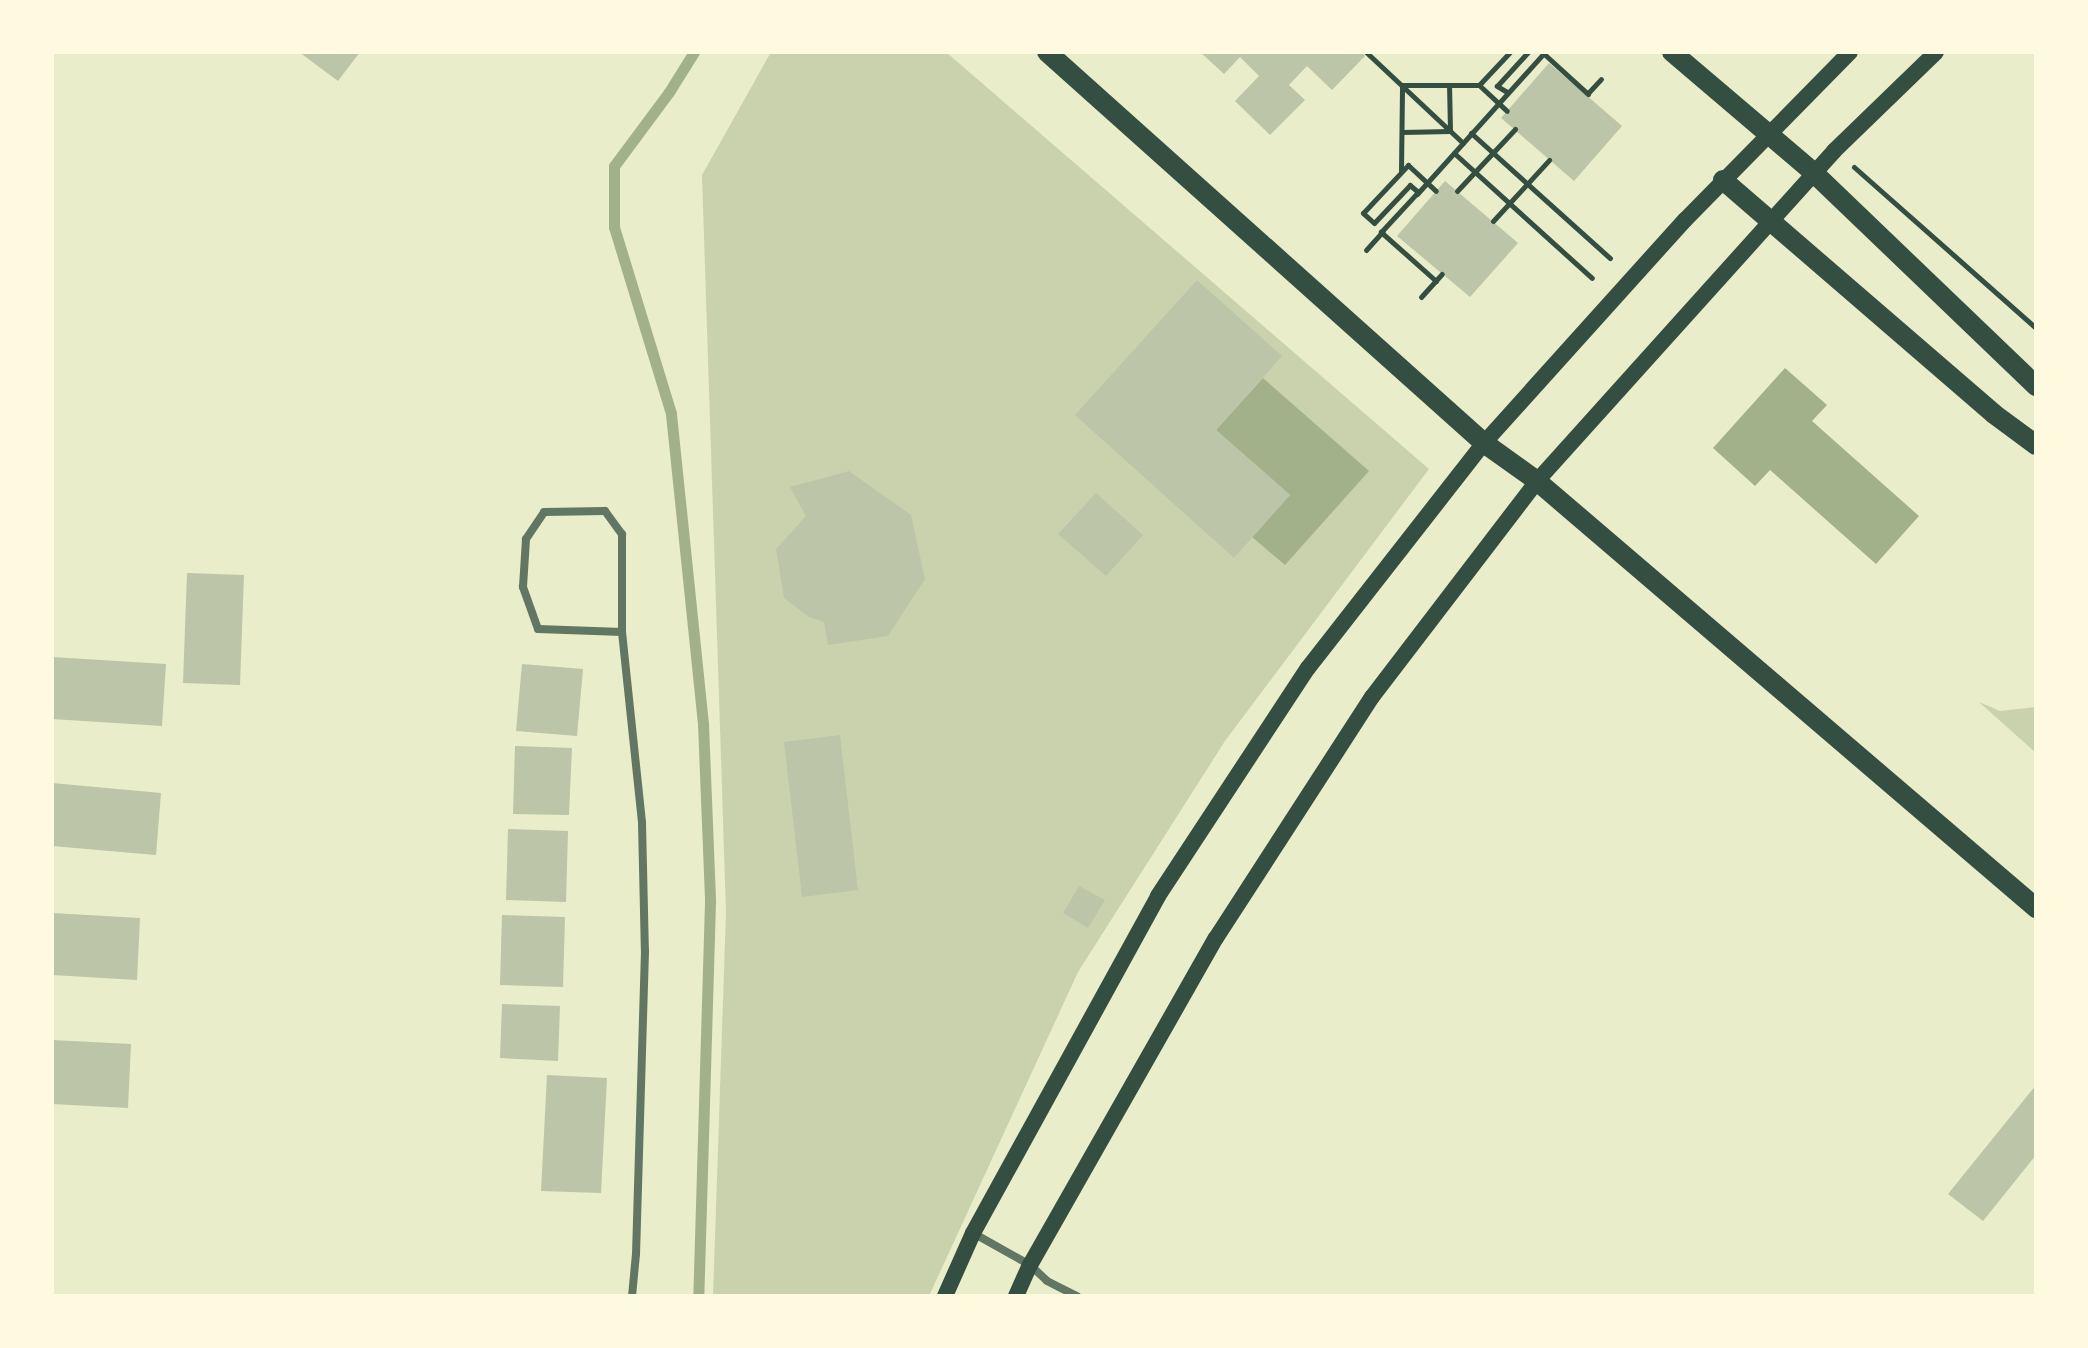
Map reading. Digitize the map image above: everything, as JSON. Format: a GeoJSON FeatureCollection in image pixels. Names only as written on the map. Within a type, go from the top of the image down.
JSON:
{"type":"FeatureCollection","features":[{"type":"Feature","properties":{"kind":"main road"},"geometry":{"type":"LineString","coordinates":[[1047,52],[1484,443],[1537,481],[2036,908]]}},
{"type":"Feature","properties":{"kind":"main road"},"geometry":{"type":"LineString","coordinates":[[1672,52],[1814,173],[2036,386]]}},
{"type":"Feature","properties":{"kind":"main road"},"geometry":{"type":"LineString","coordinates":[[945,1296],[973,1233],[1158,896],[1308,668],[1484,443],[1723,180],[1850,52]]}},
{"type":"Feature","properties":{"kind":"main road"},"geometry":{"type":"LineString","coordinates":[[1016,1296],[1030,1265],[1224,924],[1372,697],[1537,481],[1834,151],[1936,52]]}},
{"type":"Feature","properties":{"kind":"main road"},"geometry":{"type":"LineString","coordinates":[[1723,180],[1994,414],[2036,445]]}},
{"type":"Feature","properties":{"kind":"street"},"geometry":{"type":"LineString","coordinates":[[622,632],[538,629],[523,587],[526,539],[544,512],[605,511],[622,534],[622,632],[642,823],[645,951],[636,1254],[632,1296]]}},
{"type":"Feature","properties":{"kind":"street"},"geometry":{"type":"LineString","coordinates":[[973,1233],[1030,1265],[1047,1281],[1077,1296]]}},
{"type":"Feature","properties":{"kind":"path"},"geometry":{"type":"LineString","coordinates":[[1366,52],[1463,143]]}},
{"type":"Feature","properties":{"kind":"path"},"geometry":{"type":"LineString","coordinates":[[1479,85],[1510,52]]}},
{"type":"Feature","properties":{"kind":"path"},"geometry":{"type":"LineString","coordinates":[[1528,52],[1497,86],[1506,94],[1543,53],[1588,94],[1601,79]]}},
{"type":"Feature","properties":{"kind":"path"},"geometry":{"type":"LineString","coordinates":[[1366,250],[1545,52]]}},
{"type":"Feature","properties":{"kind":"path"},"geometry":{"type":"LineString","coordinates":[[1401,172],[1402,85],[1479,85],[1507,111]]}},
{"type":"Feature","properties":{"kind":"path"},"geometry":{"type":"LineString","coordinates":[[1402,132],[1450,131],[1449,85]]}},
{"type":"Feature","properties":{"kind":"path"},"geometry":{"type":"LineString","coordinates":[[1457,191],[1515,129]]}},
{"type":"Feature","properties":{"kind":"path"},"geometry":{"type":"LineString","coordinates":[[1471,133],[1610,258]]}},
{"type":"Feature","properties":{"kind":"path"},"geometry":{"type":"LineString","coordinates":[[1834,151],[2036,328]]}},
{"type":"Feature","properties":{"kind":"path"},"geometry":{"type":"LineString","coordinates":[[1454,153],[1592,278]]}},
{"type":"Feature","properties":{"kind":"path"},"geometry":{"type":"LineString","coordinates":[[1493,221],[1549,160]]}},
{"type":"Feature","properties":{"kind":"path"},"geometry":{"type":"LineString","coordinates":[[1436,191],[1408,165],[1363,213],[1374,223],[1410,185],[1418,192],[1381,232],[1436,281]]}},
{"type":"Feature","properties":{"kind":"path"},"geometry":{"type":"LineString","coordinates":[[1421,297],[1442,274]]}},
{"type":"Feature","properties":{"kind":"shaded area"},"geometry":{"type":"Polygon","coordinates":[[[771,52],[946,52],[1429,469],[1225,741],[1078,972],[929,1296],[713,1296],[726,912],[702,175],[771,52]]]}},
{"type":"Feature","properties":{"kind":"shaded area"},"geometry":{"type":"Polygon","coordinates":[[[1785,368],[1827,405],[1812,421],[1919,516],[1876,564],[1770,470],[1755,486],[1713,448],[1785,368]]]}},
{"type":"Feature","properties":{"kind":"shaded area"},"geometry":{"type":"Polygon","coordinates":[[[1263,378],[1369,471],[1285,565],[1252,537],[1290,495],[1216,430],[1263,378]]]}},
{"type":"Feature","properties":{"kind":"shaded area"},"geometry":{"type":"Polygon","coordinates":[[[1979,702],[2000,711],[2036,707],[2036,753],[1979,702]]]}},
{"type":"Feature","properties":{"kind":"building"},"geometry":{"type":"Polygon","coordinates":[[[299,52],[360,52],[338,81],[299,52]]]}},
{"type":"Feature","properties":{"kind":"building"},"geometry":{"type":"Polygon","coordinates":[[[1200,52],[1362,52],[1365,56],[1332,90],[1307,66],[1289,85],[1305,100],[1270,135],[1235,101],[1259,76],[1240,57],[1224,74],[1200,52]]]}},
{"type":"Feature","properties":{"kind":"building"},"geometry":{"type":"Polygon","coordinates":[[[1549,63],[1622,126],[1574,181],[1501,118],[1549,63]]]}},
{"type":"Feature","properties":{"kind":"building"},"geometry":{"type":"Polygon","coordinates":[[[1445,181],[1518,243],[1470,297],[1397,236],[1445,181]]]}},
{"type":"Feature","properties":{"kind":"building"},"geometry":{"type":"Polygon","coordinates":[[[1197,280],[1282,356],[1216,430],[1290,495],[1234,558],[1075,415],[1197,280]]]}},
{"type":"Feature","properties":{"kind":"building"},"geometry":{"type":"Polygon","coordinates":[[[849,471],[911,515],[925,579],[888,636],[828,645],[824,622],[809,617],[784,598],[776,549],[806,516],[790,487],[849,471]]]}},
{"type":"Feature","properties":{"kind":"building"},"geometry":{"type":"Polygon","coordinates":[[[1096,493],[1143,535],[1106,576],[1058,534],[1096,493]]]}},
{"type":"Feature","properties":{"kind":"building"},"geometry":{"type":"Polygon","coordinates":[[[187,573],[244,575],[240,685],[183,683],[187,573]]]}},
{"type":"Feature","properties":{"kind":"building"},"geometry":{"type":"Polygon","coordinates":[[[52,657],[166,664],[162,726],[52,719],[52,657]]]}},
{"type":"Feature","properties":{"kind":"building"},"geometry":{"type":"Polygon","coordinates":[[[522,664],[583,669],[577,736],[516,731],[522,664]]]}},
{"type":"Feature","properties":{"kind":"building"},"geometry":{"type":"Polygon","coordinates":[[[840,735],[858,890],[802,897],[784,742],[840,735]]]}},
{"type":"Feature","properties":{"kind":"building"},"geometry":{"type":"Polygon","coordinates":[[[515,746],[572,748],[569,815],[513,814],[515,746]]]}},
{"type":"Feature","properties":{"kind":"building"},"geometry":{"type":"Polygon","coordinates":[[[52,783],[161,793],[156,855],[52,846],[52,783]]]}},
{"type":"Feature","properties":{"kind":"building"},"geometry":{"type":"Polygon","coordinates":[[[508,829],[568,831],[566,902],[506,900],[508,829]]]}},
{"type":"Feature","properties":{"kind":"building"},"geometry":{"type":"Polygon","coordinates":[[[1079,886],[1105,900],[1088,928],[1063,913],[1079,886]]]}},
{"type":"Feature","properties":{"kind":"building"},"geometry":{"type":"Polygon","coordinates":[[[52,913],[140,918],[137,980],[52,975],[52,913]]]}},
{"type":"Feature","properties":{"kind":"building"},"geometry":{"type":"Polygon","coordinates":[[[502,915],[565,917],[563,987],[500,985],[502,915]]]}},
{"type":"Feature","properties":{"kind":"building"},"geometry":{"type":"Polygon","coordinates":[[[502,1004],[560,1006],[558,1061],[500,1058],[502,1004]]]}},
{"type":"Feature","properties":{"kind":"building"},"geometry":{"type":"Polygon","coordinates":[[[52,1040],[131,1044],[128,1108],[52,1104],[52,1040]]]}},
{"type":"Feature","properties":{"kind":"building"},"geometry":{"type":"Polygon","coordinates":[[[547,1075],[607,1078],[601,1193],[541,1191],[547,1075]]]}},
{"type":"Feature","properties":{"kind":"building"},"geometry":{"type":"Polygon","coordinates":[[[2036,1085],[2036,1155],[1983,1221],[1948,1194],[2036,1085]]]}},
{"type":"Feature","properties":{"kind":"waterway"},"geometry":{"type":"LineString","coordinates":[[694,52],[669,92],[614,166],[614,227],[671,414],[703,724],[710,902],[698,1296]]}}]}
